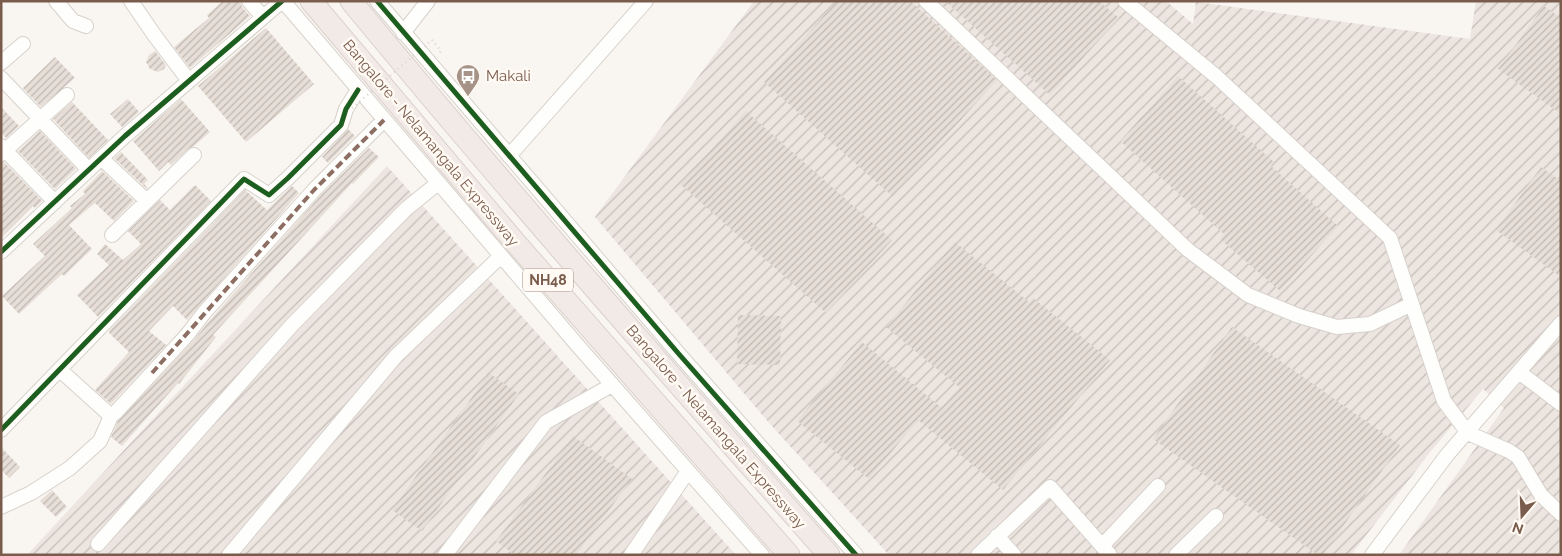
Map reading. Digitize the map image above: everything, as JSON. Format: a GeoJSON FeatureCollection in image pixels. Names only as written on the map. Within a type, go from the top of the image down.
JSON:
{"type":"FeatureCollection","features":[{"type":"Feature","properties":{"kind":"highway","name":"Bangalore - Nelamangala Expressway"},"geometry":{"type":"LineString","coordinates":[[311,1],[526,256],[789,555]]}},
{"type":"Feature","properties":{"kind":"highway","name":"Bangalore - Nelamangala Expressway"},"geometry":{"type":"LineString","coordinates":[[351,1],[643,345],[829,555]]}},
{"type":"Feature","properties":{"kind":"street"},"geometry":{"type":"LineString","coordinates":[[56,1],[73,20],[86,26]]}},
{"type":"Feature","properties":{"kind":"street"},"geometry":{"type":"LineString","coordinates":[[131,1],[190,81]]}},
{"type":"Feature","properties":{"kind":"street"},"geometry":{"type":"LineString","coordinates":[[249,1],[263,17]]}},
{"type":"Feature","properties":{"kind":"street"},"geometry":{"type":"LineString","coordinates":[[1,252],[101,158],[282,1],[612,385],[762,555]]}},
{"type":"Feature","properties":{"kind":"street"},"geometry":{"type":"LineString","coordinates":[[377,1],[678,353],[856,555]]}},
{"type":"Feature","properties":{"kind":"street"},"geometry":{"type":"LineString","coordinates":[[403,32],[428,1]]}},
{"type":"Feature","properties":{"kind":"street"},"geometry":{"type":"LineString","coordinates":[[509,156],[646,1]]}},
{"type":"Feature","properties":{"kind":"street"},"geometry":{"type":"LineString","coordinates":[[926,1],[1188,250],[1248,295],[1299,316],[1337,327],[1370,324],[1412,304]]}},
{"type":"Feature","properties":{"kind":"street"},"geometry":{"type":"LineString","coordinates":[[1125,1],[1217,77],[1390,238],[1444,401],[1468,433],[1509,451],[1518,458],[1541,495],[1561,514]]}},
{"type":"Feature","properties":{"kind":"street"},"geometry":{"type":"LineString","coordinates":[[1,62],[23,44]]}},
{"type":"Feature","properties":{"kind":"street"},"geometry":{"type":"LineString","coordinates":[[1,78],[89,170]]}},
{"type":"Feature","properties":{"kind":"street"},"geometry":{"type":"LineString","coordinates":[[1,430],[244,179],[268,195],[288,178],[341,125],[346,109],[358,90]]}},
{"type":"Feature","properties":{"kind":"street"},"geometry":{"type":"LineString","coordinates":[[55,202],[3,150],[68,95]]}},
{"type":"Feature","properties":{"kind":"street"},"geometry":{"type":"LineString","coordinates":[[1,507],[31,493],[70,468],[100,441],[111,416],[187,335],[204,313],[314,190],[384,120]]}},
{"type":"Feature","properties":{"kind":"street"},"geometry":{"type":"LineString","coordinates":[[112,235],[194,155]]}},
{"type":"Feature","properties":{"kind":"street"},"geometry":{"type":"LineString","coordinates":[[101,158],[147,201]]}},
{"type":"Feature","properties":{"kind":"street"},"geometry":{"type":"LineString","coordinates":[[98,544],[292,325],[406,209],[438,183]]}},
{"type":"Feature","properties":{"kind":"street"},"geometry":{"type":"LineString","coordinates":[[229,555],[396,356],[501,256]]}},
{"type":"Feature","properties":{"kind":"street"},"geometry":{"type":"LineString","coordinates":[[1372,555],[1447,455],[1468,433],[1561,322]]}},
{"type":"Feature","properties":{"kind":"street"},"geometry":{"type":"LineString","coordinates":[[60,370],[111,416]]}},
{"type":"Feature","properties":{"kind":"street"},"geometry":{"type":"LineString","coordinates":[[1519,372],[1561,404]]}},
{"type":"Feature","properties":{"kind":"street"},"geometry":{"type":"LineString","coordinates":[[445,555],[546,422],[612,385]]}},
{"type":"Feature","properties":{"kind":"street"},"geometry":{"type":"LineString","coordinates":[[631,555],[688,471]]}},
{"type":"Feature","properties":{"kind":"street"},"geometry":{"type":"LineString","coordinates":[[978,555],[1050,487],[1106,550],[1158,486]]}},
{"type":"Feature","properties":{"kind":"street"},"geometry":{"type":"LineString","coordinates":[[1176,555],[1216,516]]}},
{"type":"Feature","properties":{"kind":"street"},"geometry":{"type":"LineString","coordinates":[[997,536],[1014,555]]}},
{"type":"Feature","properties":{"kind":"path"},"geometry":{"type":"LineString","coordinates":[[352,108],[432,40],[441,51]]}},
{"type":"Feature","properties":{"kind":"shaded area"},"geometry":{"type":"Polygon","coordinates":[[[754,1],[1166,1],[1193,24],[1196,2],[1470,39],[1476,1],[1561,1],[1561,555],[1399,555],[1504,408],[1483,389],[1431,451],[1351,555],[889,555],[770,424],[595,217],[754,1]]]}},
{"type":"Feature","properties":{"kind":"shaded area"},"geometry":{"type":"Polygon","coordinates":[[[387,166],[736,555],[27,555],[387,166]]]}},
{"type":"Feature","properties":{"kind":"building"},"geometry":{"type":"Polygon","coordinates":[[[223,1],[240,1],[242,7],[250,16],[190,68],[174,47],[209,18],[207,15],[223,1]]]}},
{"type":"Feature","properties":{"kind":"building"},"geometry":{"type":"Polygon","coordinates":[[[837,1],[910,1],[997,80],[892,196],[764,82],[837,1]]]}},
{"type":"Feature","properties":{"kind":"building"},"geometry":{"type":"Polygon","coordinates":[[[945,1],[1099,1],[1119,18],[1050,95],[945,1]]]}},
{"type":"Feature","properties":{"kind":"building"},"geometry":{"type":"Polygon","coordinates":[[[1544,6],[1561,18],[1561,114],[1498,69],[1544,6]]]}},
{"type":"Feature","properties":{"kind":"building"},"geometry":{"type":"Polygon","coordinates":[[[266,28],[314,84],[246,142],[198,86],[266,28]]]}},
{"type":"Feature","properties":{"kind":"building"},"geometry":{"type":"Polygon","coordinates":[[[155,51],[166,65],[164,69],[158,72],[150,69],[146,62],[149,55],[155,51]]]}},
{"type":"Feature","properties":{"kind":"building"},"geometry":{"type":"Polygon","coordinates":[[[55,57],[75,78],[41,107],[23,88],[55,57]]]}},
{"type":"Feature","properties":{"kind":"building"},"geometry":{"type":"Polygon","coordinates":[[[1178,76],[1274,162],[1271,166],[1338,226],[1280,291],[1220,239],[1224,234],[1120,141],[1178,76]]]}},
{"type":"Feature","properties":{"kind":"building"},"geometry":{"type":"Polygon","coordinates":[[[128,99],[139,112],[122,127],[110,114],[128,99]]]}},
{"type":"Feature","properties":{"kind":"building"},"geometry":{"type":"Polygon","coordinates":[[[181,99],[210,132],[171,165],[168,162],[159,171],[133,141],[181,99]]]}},
{"type":"Feature","properties":{"kind":"building"},"geometry":{"type":"Polygon","coordinates":[[[72,102],[108,140],[89,158],[53,119],[72,102]]]}},
{"type":"Feature","properties":{"kind":"building"},"geometry":{"type":"Polygon","coordinates":[[[1,107],[19,126],[6,138],[1,132],[1,107]]]}},
{"type":"Feature","properties":{"kind":"building"},"geometry":{"type":"Polygon","coordinates":[[[746,111],[892,240],[826,313],[680,184],[746,111]]]}},
{"type":"Feature","properties":{"kind":"building"},"geometry":{"type":"Polygon","coordinates":[[[348,129],[355,136],[328,163],[322,157],[348,129]]]}},
{"type":"Feature","properties":{"kind":"building"},"geometry":{"type":"Polygon","coordinates":[[[40,131],[76,169],[55,189],[18,151],[40,131]]]}},
{"type":"Feature","properties":{"kind":"building"},"geometry":{"type":"Polygon","coordinates":[[[369,148],[379,157],[352,183],[213,335],[216,337],[179,384],[122,446],[111,437],[118,421],[193,341],[320,196],[369,148]]]}},
{"type":"Feature","properties":{"kind":"building"},"geometry":{"type":"Polygon","coordinates":[[[121,152],[148,180],[144,184],[147,189],[114,158],[121,152]]]}},
{"type":"Feature","properties":{"kind":"building"},"geometry":{"type":"Polygon","coordinates":[[[4,162],[42,201],[35,208],[33,206],[1,238],[1,163],[4,162]]]}},
{"type":"Feature","properties":{"kind":"building"},"geometry":{"type":"Polygon","coordinates":[[[1541,167],[1561,181],[1561,277],[1496,230],[1541,167]]]}},
{"type":"Feature","properties":{"kind":"building"},"geometry":{"type":"Polygon","coordinates":[[[102,171],[134,201],[114,221],[95,203],[69,225],[92,249],[64,276],[62,274],[19,314],[2,296],[45,256],[33,244],[72,208],[70,206],[85,194],[83,191],[102,171]]]}},
{"type":"Feature","properties":{"kind":"building"},"geometry":{"type":"Polygon","coordinates":[[[195,185],[211,201],[98,317],[77,295],[109,265],[97,254],[105,244],[123,260],[141,244],[128,231],[160,200],[170,210],[195,185]]]}},
{"type":"Feature","properties":{"kind":"building"},"geometry":{"type":"Polygon","coordinates":[[[292,186],[299,193],[187,320],[173,306],[149,331],[166,345],[111,404],[95,390],[129,352],[109,333],[110,330],[245,190],[267,210],[292,186]]]}},
{"type":"Feature","properties":{"kind":"building"},"geometry":{"type":"Polygon","coordinates":[[[955,242],[1029,302],[1033,298],[1110,360],[1003,490],[918,420],[869,479],[797,421],[862,342],[942,408],[959,387],[886,327],[955,242]]]}},
{"type":"Feature","properties":{"kind":"building"},"geometry":{"type":"Polygon","coordinates":[[[738,315],[781,316],[780,365],[737,364],[738,315]]]}},
{"type":"Feature","properties":{"kind":"building"},"geometry":{"type":"Polygon","coordinates":[[[1232,327],[1400,445],[1323,555],[1318,555],[1153,439],[1232,327]]]}},
{"type":"Feature","properties":{"kind":"building"},"geometry":{"type":"Polygon","coordinates":[[[489,373],[519,394],[422,531],[392,510],[489,373]]]}},
{"type":"Feature","properties":{"kind":"building"},"geometry":{"type":"Polygon","coordinates":[[[573,436],[632,479],[576,555],[515,555],[496,541],[573,436]]]}},
{"type":"Feature","properties":{"kind":"building"},"geometry":{"type":"Polygon","coordinates":[[[1,447],[20,467],[9,478],[1,470],[1,447]]]}},
{"type":"Feature","properties":{"kind":"building"},"geometry":{"type":"Polygon","coordinates":[[[52,490],[67,507],[56,517],[40,501],[52,490]]]}},
{"type":"Feature","properties":{"kind":"marked path"},"geometry":{"type":"LineString","coordinates":[[152,373],[314,190],[384,120]]}},
{"type":"Feature","properties":{"kind":"cycle path"},"geometry":{"type":"LineString","coordinates":[[1,252],[125,136],[282,1]]}},
{"type":"Feature","properties":{"kind":"cycle path"},"geometry":{"type":"LineString","coordinates":[[377,1],[678,353],[856,555]]}},
{"type":"Feature","properties":{"kind":"cycle path"},"geometry":{"type":"LineString","coordinates":[[1,430],[244,179],[269,195],[288,178],[341,125],[346,109],[358,90]]}},
{"type":"Feature","properties":{"kind":"place","name":"Makali"},"geometry":{"type":"Point","coordinates":[468,97]}}]}
